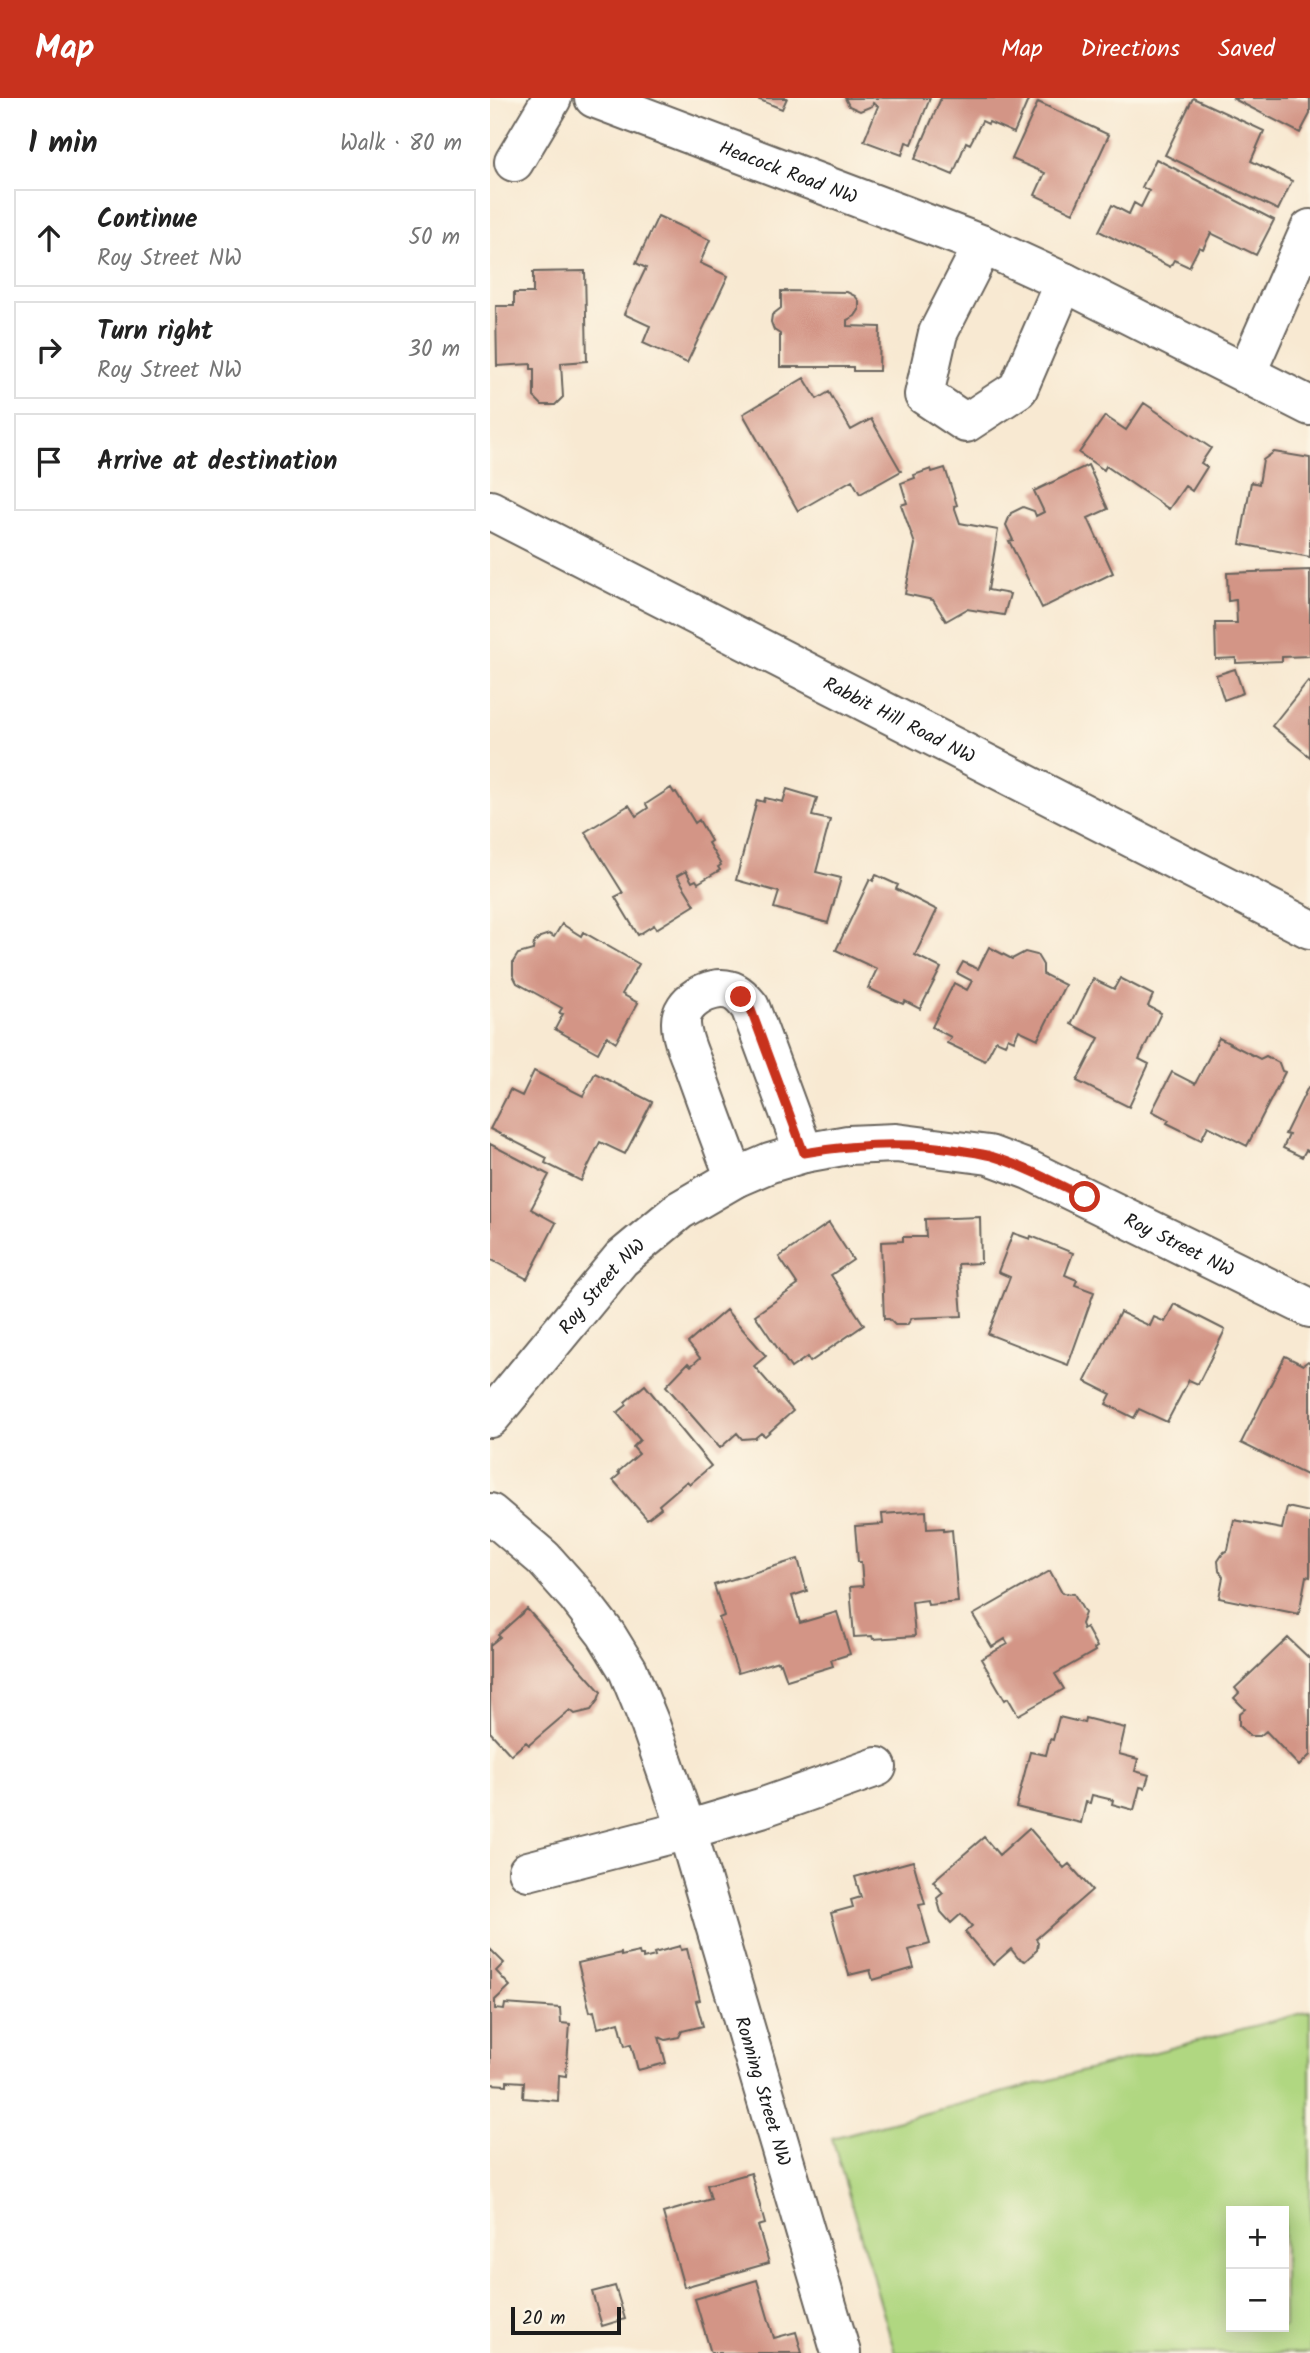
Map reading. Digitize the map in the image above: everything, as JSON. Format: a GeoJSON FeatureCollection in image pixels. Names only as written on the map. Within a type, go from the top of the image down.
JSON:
{"type":"FeatureCollection","features":[{"type":"Feature","properties":{"kind":"street"},"geometry":{"type":"LineString","coordinates":[[514,162],[552,98]]}},
{"type":"Feature","properties":{"kind":"street","name":"Heacock Road NW"},"geometry":{"type":"LineString","coordinates":[[594,98],[983,245],[1064,282],[1310,406]]}},
{"type":"Feature","properties":{"kind":"street"},"geometry":{"type":"LineString","coordinates":[[1246,374],[1310,229]]}},
{"type":"Feature","properties":{"kind":"street"},"geometry":{"type":"LineString","coordinates":[[983,245],[938,333],[924,395],[966,423],[1018,389],[1064,282]]}},
{"type":"Feature","properties":{"kind":"street","name":"Rabbit Hill Road NW"},"geometry":{"type":"LineString","coordinates":[[490,510],[1310,929]]}},
{"type":"Feature","properties":{"kind":"street"},"geometry":{"type":"LineString","coordinates":[[734,1178],[680,1023],[684,1009],[696,998],[711,991],[729,990],[741,997],[750,1007],[804,1153]]}},
{"type":"Feature","properties":{"kind":"street","name":"Roy Street NW"},"geometry":{"type":"LineString","coordinates":[[490,1418],[621,1259],[680,1210],[734,1178],[770,1163],[848,1145],[896,1143],[989,1155],[1029,1170],[1310,1308]]}},
{"type":"Feature","properties":{"kind":"street","name":"Ronning Street NW"},"geometry":{"type":"LineString","coordinates":[[490,1513],[543,1558],[576,1595],[606,1634],[628,1670],[687,1830],[841,2353]]}},
{"type":"Feature","properties":{"kind":"street"},"geometry":{"type":"LineString","coordinates":[[528,1871],[761,1808],[877,1767]]}},
{"type":"Feature","properties":{"kind":"green space"},"geometry":{"type":"Polygon","coordinates":[[[1310,2011],[1310,2353],[895,2353],[832,2138],[1310,2011]]]}},
{"type":"Feature","properties":{"kind":"building"},"geometry":{"type":"Polygon","coordinates":[[[755,98],[787,98],[782,109],[755,98]]]}},
{"type":"Feature","properties":{"kind":"building"},"geometry":{"type":"Polygon","coordinates":[[[845,98],[930,98],[912,144],[906,142],[902,155],[864,141],[878,106],[873,103],[860,111],[849,106],[845,98]]]}},
{"type":"Feature","properties":{"kind":"building"},"geometry":{"type":"Polygon","coordinates":[[[941,98],[1029,98],[1014,133],[982,121],[970,144],[966,142],[953,175],[915,159],[941,98]]]}},
{"type":"Feature","properties":{"kind":"building"},"geometry":{"type":"Polygon","coordinates":[[[1193,98],[1264,131],[1251,161],[1292,181],[1278,210],[1165,155],[1193,98]]]}},
{"type":"Feature","properties":{"kind":"building"},"geometry":{"type":"Polygon","coordinates":[[[1232,98],[1310,98],[1310,114],[1300,133],[1232,98]]]}},
{"type":"Feature","properties":{"kind":"building"},"geometry":{"type":"Polygon","coordinates":[[[1038,102],[1109,135],[1073,213],[1035,195],[1045,173],[1012,159],[1038,102]]]}},
{"type":"Feature","properties":{"kind":"building"},"geometry":{"type":"Polygon","coordinates":[[[1156,159],[1274,220],[1256,255],[1211,233],[1203,249],[1199,247],[1189,267],[1174,260],[1170,267],[1099,231],[1112,205],[1129,214],[1134,203],[1141,207],[1149,191],[1142,187],[1156,159]]]}},
{"type":"Feature","properties":{"kind":"building"},"geometry":{"type":"Polygon","coordinates":[[[658,216],[710,240],[700,263],[728,276],[687,363],[643,343],[650,326],[624,314],[646,268],[636,263],[658,216]]]}},
{"type":"Feature","properties":{"kind":"building"},"geometry":{"type":"Polygon","coordinates":[[[585,271],[587,361],[561,363],[563,397],[555,405],[542,405],[534,397],[534,369],[531,369],[531,364],[497,366],[496,306],[514,306],[514,293],[533,293],[533,272],[585,271]]]}},
{"type":"Feature","properties":{"kind":"building"},"geometry":{"type":"Polygon","coordinates":[[[781,291],[847,292],[855,296],[859,301],[859,310],[847,320],[847,326],[880,327],[879,371],[853,371],[853,367],[780,367],[780,334],[774,330],[771,322],[772,315],[781,308],[781,291]]]}},
{"type":"Feature","properties":{"kind":"building"},"geometry":{"type":"Polygon","coordinates":[[[804,378],[817,399],[829,392],[851,430],[871,419],[901,471],[860,494],[852,480],[798,511],[743,414],[804,378]]]}},
{"type":"Feature","properties":{"kind":"building"},"geometry":{"type":"Polygon","coordinates":[[[1144,403],[1211,448],[1201,463],[1207,467],[1192,491],[1185,486],[1169,509],[1106,466],[1104,470],[1079,453],[1105,416],[1126,430],[1144,403]]]}},
{"type":"Feature","properties":{"kind":"building"},"geometry":{"type":"Polygon","coordinates":[[[1274,452],[1310,458],[1310,557],[1240,544],[1251,482],[1259,484],[1263,460],[1274,452]]]}},
{"type":"Feature","properties":{"kind":"building"},"geometry":{"type":"Polygon","coordinates":[[[1088,465],[1108,509],[1088,518],[1113,573],[1042,608],[1009,541],[1013,540],[1006,525],[1011,513],[1023,507],[1034,511],[1036,516],[1044,512],[1034,491],[1088,465]]]}},
{"type":"Feature","properties":{"kind":"building"},"geometry":{"type":"Polygon","coordinates":[[[945,468],[960,523],[998,530],[988,590],[1010,594],[1004,615],[967,609],[946,621],[933,600],[905,594],[915,544],[901,505],[907,503],[901,483],[931,469],[932,472],[945,468]]]}},
{"type":"Feature","properties":{"kind":"building"},"geometry":{"type":"Polygon","coordinates":[[[1310,570],[1310,656],[1282,657],[1282,661],[1236,663],[1236,658],[1216,659],[1215,623],[1237,623],[1236,600],[1228,601],[1227,573],[1310,570]]]}},
{"type":"Feature","properties":{"kind":"building"},"geometry":{"type":"Polygon","coordinates":[[[1235,669],[1243,693],[1224,700],[1216,675],[1235,669]]]}},
{"type":"Feature","properties":{"kind":"building"},"geometry":{"type":"Polygon","coordinates":[[[1308,681],[1310,683],[1310,757],[1272,726],[1308,681]]]}},
{"type":"Feature","properties":{"kind":"building"},"geometry":{"type":"Polygon","coordinates":[[[671,788],[695,823],[699,820],[711,841],[708,843],[721,865],[718,867],[720,870],[698,883],[696,880],[692,882],[686,871],[677,876],[695,905],[656,929],[654,925],[638,935],[615,897],[623,893],[585,832],[629,805],[636,816],[648,808],[646,804],[671,788]]]}},
{"type":"Feature","properties":{"kind":"building"},"geometry":{"type":"Polygon","coordinates":[[[787,789],[817,798],[812,816],[830,820],[816,872],[841,878],[828,923],[774,908],[779,892],[736,880],[757,800],[764,802],[765,798],[783,802],[787,789]]]}},
{"type":"Feature","properties":{"kind":"building"},"geometry":{"type":"Polygon","coordinates":[[[876,875],[898,885],[896,889],[937,910],[915,955],[941,968],[920,1009],[868,988],[877,969],[836,950],[870,879],[873,881],[876,875]]]}},
{"type":"Feature","properties":{"kind":"building"},"geometry":{"type":"Polygon","coordinates":[[[562,924],[581,936],[583,932],[639,964],[622,994],[638,1003],[616,1042],[607,1036],[598,1053],[555,1029],[563,1014],[559,1013],[562,1008],[517,983],[513,975],[513,962],[518,954],[533,950],[534,943],[540,937],[549,934],[554,937],[562,924]]]}},
{"type":"Feature","properties":{"kind":"building"},"geometry":{"type":"Polygon","coordinates":[[[989,947],[1012,959],[1025,952],[1037,955],[1043,965],[1043,974],[1065,985],[1038,1039],[1019,1030],[1014,1041],[1008,1038],[1005,1044],[996,1040],[985,1061],[947,1043],[951,1037],[932,1027],[954,983],[967,990],[972,981],[957,973],[963,962],[978,969],[989,947]]]}},
{"type":"Feature","properties":{"kind":"building"},"geometry":{"type":"Polygon","coordinates":[[[1120,978],[1153,995],[1148,1006],[1161,1013],[1139,1059],[1149,1064],[1129,1107],[1077,1081],[1099,1038],[1071,1024],[1093,979],[1114,989],[1120,978]]]}},
{"type":"Feature","properties":{"kind":"building"},"geometry":{"type":"Polygon","coordinates":[[[1219,1038],[1260,1059],[1266,1056],[1279,1063],[1285,1072],[1247,1146],[1208,1126],[1201,1140],[1167,1123],[1169,1120],[1152,1111],[1172,1072],[1195,1084],[1219,1038]]]}},
{"type":"Feature","properties":{"kind":"building"},"geometry":{"type":"Polygon","coordinates":[[[534,1071],[583,1096],[595,1073],[652,1102],[625,1154],[600,1142],[581,1181],[545,1163],[547,1158],[490,1129],[510,1090],[522,1096],[534,1071]]]}},
{"type":"Feature","properties":{"kind":"building"},"geometry":{"type":"Polygon","coordinates":[[[1308,1087],[1310,1152],[1306,1150],[1302,1157],[1283,1148],[1289,1135],[1285,1134],[1308,1087]]]}},
{"type":"Feature","properties":{"kind":"building"},"geometry":{"type":"Polygon","coordinates":[[[490,1144],[549,1175],[531,1209],[556,1223],[527,1279],[490,1259],[490,1144]]]}},
{"type":"Feature","properties":{"kind":"building"},"geometry":{"type":"Polygon","coordinates":[[[980,1217],[981,1263],[958,1264],[962,1316],[912,1318],[907,1325],[895,1325],[889,1319],[884,1319],[881,1242],[903,1241],[903,1237],[926,1237],[925,1219],[980,1217]]]}},
{"type":"Feature","properties":{"kind":"building"},"geometry":{"type":"Polygon","coordinates":[[[829,1223],[853,1260],[831,1275],[864,1325],[810,1362],[807,1357],[791,1368],[755,1315],[798,1285],[779,1257],[829,1223]]]}},
{"type":"Feature","properties":{"kind":"building"},"geometry":{"type":"Polygon","coordinates":[[[1013,1233],[1030,1239],[1031,1236],[1073,1253],[1065,1275],[1077,1280],[1075,1285],[1094,1292],[1068,1365],[988,1334],[1010,1277],[998,1272],[1013,1233]]]}},
{"type":"Feature","properties":{"kind":"building"},"geometry":{"type":"Polygon","coordinates":[[[1174,1304],[1225,1330],[1198,1384],[1189,1380],[1167,1422],[1139,1409],[1134,1418],[1106,1404],[1111,1394],[1085,1381],[1120,1312],[1150,1326],[1154,1317],[1165,1322],[1174,1304]]]}},
{"type":"Feature","properties":{"kind":"building"},"geometry":{"type":"Polygon","coordinates":[[[726,1310],[766,1356],[754,1366],[793,1411],[765,1436],[761,1433],[755,1438],[742,1439],[737,1433],[720,1448],[666,1386],[688,1363],[691,1366],[700,1358],[688,1343],[726,1310]]]}},
{"type":"Feature","properties":{"kind":"building"},"geometry":{"type":"Polygon","coordinates":[[[1285,1356],[1303,1365],[1308,1361],[1310,1363],[1310,1477],[1241,1443],[1285,1356]]]}},
{"type":"Feature","properties":{"kind":"building"},"geometry":{"type":"Polygon","coordinates":[[[645,1385],[711,1466],[690,1484],[687,1481],[647,1519],[613,1480],[620,1474],[618,1472],[639,1454],[633,1447],[640,1440],[617,1413],[627,1405],[625,1402],[645,1385]]]}},
{"type":"Feature","properties":{"kind":"building"},"geometry":{"type":"Polygon","coordinates":[[[1287,1507],[1310,1512],[1310,1577],[1306,1576],[1299,1614],[1219,1598],[1223,1577],[1218,1561],[1228,1550],[1234,1520],[1282,1529],[1287,1507]]]}},
{"type":"Feature","properties":{"kind":"building"},"geometry":{"type":"Polygon","coordinates":[[[926,1511],[927,1529],[952,1530],[958,1602],[928,1605],[927,1600],[912,1602],[915,1636],[873,1639],[872,1636],[854,1637],[850,1587],[863,1586],[855,1526],[883,1524],[882,1514],[926,1511]]]}},
{"type":"Feature","properties":{"kind":"building"},"geometry":{"type":"Polygon","coordinates":[[[798,1559],[807,1591],[792,1596],[800,1623],[837,1612],[850,1654],[831,1660],[833,1666],[787,1680],[778,1661],[738,1673],[719,1618],[724,1616],[714,1585],[798,1559]]]}},
{"type":"Feature","properties":{"kind":"building"},"geometry":{"type":"Polygon","coordinates":[[[1050,1571],[1062,1593],[1074,1594],[1085,1613],[1081,1624],[1083,1629],[1086,1627],[1097,1647],[1095,1651],[1055,1674],[1064,1689],[1018,1715],[1008,1698],[1005,1700],[981,1659],[1008,1644],[1005,1639],[992,1647],[973,1615],[1050,1571]]]}},
{"type":"Feature","properties":{"kind":"building"},"geometry":{"type":"Polygon","coordinates":[[[527,1609],[601,1692],[591,1710],[575,1714],[570,1710],[529,1745],[526,1742],[511,1755],[490,1732],[490,1645],[527,1609]]]}},
{"type":"Feature","properties":{"kind":"building"},"geometry":{"type":"Polygon","coordinates":[[[1288,1638],[1310,1659],[1310,1755],[1299,1766],[1266,1731],[1260,1736],[1250,1736],[1239,1725],[1239,1714],[1245,1709],[1234,1698],[1239,1693],[1235,1688],[1288,1638]]]}},
{"type":"Feature","properties":{"kind":"building"},"geometry":{"type":"Polygon","coordinates":[[[1059,1717],[1084,1723],[1085,1718],[1125,1728],[1119,1754],[1138,1759],[1135,1771],[1149,1775],[1145,1788],[1140,1787],[1134,1810],[1112,1804],[1113,1800],[1092,1795],[1090,1803],[1086,1802],[1081,1823],[1016,1807],[1030,1752],[1046,1755],[1059,1717]]]}},
{"type":"Feature","properties":{"kind":"building"},"geometry":{"type":"Polygon","coordinates":[[[1029,1828],[1064,1868],[1069,1864],[1092,1890],[1036,1939],[1037,1950],[1025,1961],[1018,1958],[1011,1949],[993,1965],[965,1932],[972,1926],[961,1914],[951,1923],[941,1912],[937,1898],[943,1893],[933,1881],[984,1837],[999,1855],[1029,1828]]]}},
{"type":"Feature","properties":{"kind":"building"},"geometry":{"type":"Polygon","coordinates":[[[913,1861],[925,1904],[919,1905],[930,1944],[909,1950],[914,1968],[873,1980],[870,1970],[849,1975],[831,1913],[853,1907],[851,1900],[861,1897],[855,1877],[913,1861]]]}},
{"type":"Feature","properties":{"kind":"building"},"geometry":{"type":"Polygon","coordinates":[[[680,1946],[681,1950],[687,1949],[700,2000],[696,2001],[703,2026],[682,2031],[679,2037],[666,2040],[659,2037],[666,2063],[638,2070],[631,2044],[625,2046],[619,2022],[598,2028],[594,2011],[590,2012],[578,1963],[621,1953],[621,1956],[639,1952],[643,1959],[680,1946]]]}},
{"type":"Feature","properties":{"kind":"building"},"geometry":{"type":"Polygon","coordinates":[[[490,1949],[504,1963],[496,1971],[510,1986],[495,2000],[495,2009],[504,2010],[505,2004],[560,2008],[561,2023],[570,2024],[566,2076],[559,2075],[558,2101],[523,2098],[524,2082],[490,2084],[490,1949]]]}},
{"type":"Feature","properties":{"kind":"building"},"geometry":{"type":"Polygon","coordinates":[[[751,2173],[765,2224],[758,2226],[769,2263],[684,2287],[663,2213],[711,2199],[707,2185],[751,2173]]]}},
{"type":"Feature","properties":{"kind":"building"},"geometry":{"type":"Polygon","coordinates":[[[757,2280],[774,2338],[796,2332],[802,2353],[711,2353],[695,2299],[757,2280]]]}},
{"type":"Feature","properties":{"kind":"building"},"geometry":{"type":"Polygon","coordinates":[[[615,2286],[625,2319],[602,2326],[592,2292],[615,2286]]]}},
{"type":"Feature","properties":{"kind":"route"},"geometry":{"type":"LineString","coordinates":[[741,997],[750,1007],[804,1153],[848,1145],[896,1143],[943,1147],[989,1155],[1029,1170],[1085,1197]]}}]}
